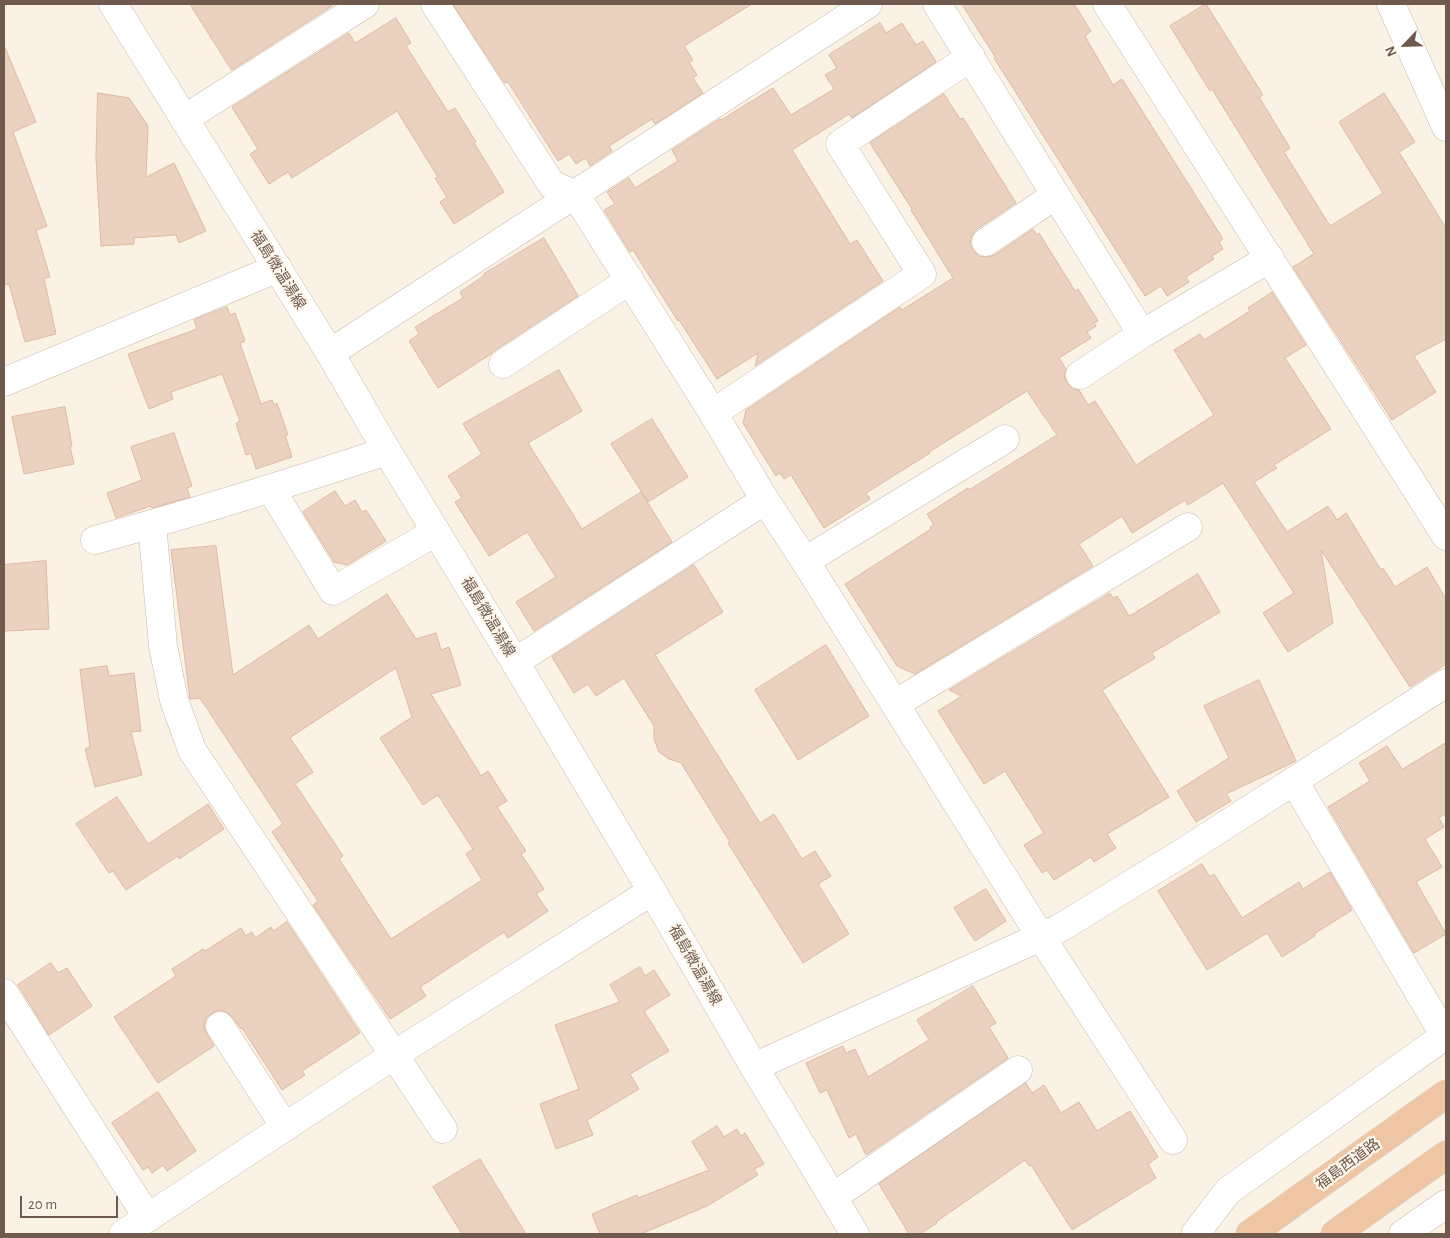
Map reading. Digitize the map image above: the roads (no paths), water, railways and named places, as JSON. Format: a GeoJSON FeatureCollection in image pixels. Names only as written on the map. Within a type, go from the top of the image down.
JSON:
{"type":"FeatureCollection","features":[{"type":"Feature","properties":{"kind":"highway","name":"福島西道路"},"geometry":{"type":"LineString","coordinates":[[1250,1234],[1446,1094]]}},
{"type":"Feature","properties":{"kind":"highway"},"geometry":{"type":"LineString","coordinates":[[1335,1234],[1446,1155]]}},
{"type":"Feature","properties":{"kind":"street","name":"福島微温湯線"},"geometry":{"type":"LineString","coordinates":[[113,4],[330,354],[855,1234]]}},
{"type":"Feature","properties":{"kind":"street"},"geometry":{"type":"LineString","coordinates":[[184,119],[364,4]]}},
{"type":"Feature","properties":{"kind":"street"},"geometry":{"type":"LineString","coordinates":[[434,4],[552,185],[575,194],[1040,936],[1173,1140]]}},
{"type":"Feature","properties":{"kind":"street"},"geometry":{"type":"LineString","coordinates":[[330,354],[868,4]]}},
{"type":"Feature","properties":{"kind":"street"},"geometry":{"type":"LineString","coordinates":[[937,4],[1142,334]]}},
{"type":"Feature","properties":{"kind":"street"},"geometry":{"type":"LineString","coordinates":[[1107,4],[1446,536]]}},
{"type":"Feature","properties":{"kind":"street"},"geometry":{"type":"LineString","coordinates":[[1391,4],[1446,127]]}},
{"type":"Feature","properties":{"kind":"street"},"geometry":{"type":"LineString","coordinates":[[713,413],[922,274],[840,144],[971,57]]}},
{"type":"Feature","properties":{"kind":"street"},"geometry":{"type":"LineString","coordinates":[[986,242],[1056,195]]}},
{"type":"Feature","properties":{"kind":"street"},"geometry":{"type":"LineString","coordinates":[[1080,375],[1142,334],[1270,258]]}},
{"type":"Feature","properties":{"kind":"street"},"geometry":{"type":"LineString","coordinates":[[4,382],[278,268]]}},
{"type":"Feature","properties":{"kind":"street"},"geometry":{"type":"LineString","coordinates":[[503,364],[630,280]]}},
{"type":"Feature","properties":{"kind":"street"},"geometry":{"type":"LineString","coordinates":[[805,560],[1005,439]]}},
{"type":"Feature","properties":{"kind":"street"},"geometry":{"type":"LineString","coordinates":[[95,540],[271,489],[387,451]]}},
{"type":"Feature","properties":{"kind":"street"},"geometry":{"type":"LineString","coordinates":[[271,489],[333,590],[436,532]]}},
{"type":"Feature","properties":{"kind":"street"},"geometry":{"type":"LineString","coordinates":[[515,662],[765,500]]}},
{"type":"Feature","properties":{"kind":"street"},"geometry":{"type":"LineString","coordinates":[[152,524],[163,646],[174,700],[192,750],[442,1129]]}},
{"type":"Feature","properties":{"kind":"street"},"geometry":{"type":"LineString","coordinates":[[895,704],[1188,527]]}},
{"type":"Feature","properties":{"kind":"street"},"geometry":{"type":"LineString","coordinates":[[754,1067],[1060,928],[1174,858],[1446,683]]}},
{"type":"Feature","properties":{"kind":"street"},"geometry":{"type":"LineString","coordinates":[[1195,1234],[1228,1191],[1446,1035],[1294,781]]}},
{"type":"Feature","properties":{"kind":"street"},"geometry":{"type":"LineString","coordinates":[[123,1234],[394,1055],[652,891]]}},
{"type":"Feature","properties":{"kind":"street"},"geometry":{"type":"LineString","coordinates":[[4,993],[148,1218]]}},
{"type":"Feature","properties":{"kind":"street"},"geometry":{"type":"LineString","coordinates":[[220,1026],[285,1127]]}},
{"type":"Feature","properties":{"kind":"street"},"geometry":{"type":"LineString","coordinates":[[833,1197],[1018,1070]]}},
{"type":"Feature","properties":{"kind":"street"},"geometry":{"type":"LineString","coordinates":[[1403,1234],[1446,1204]]}}]}
